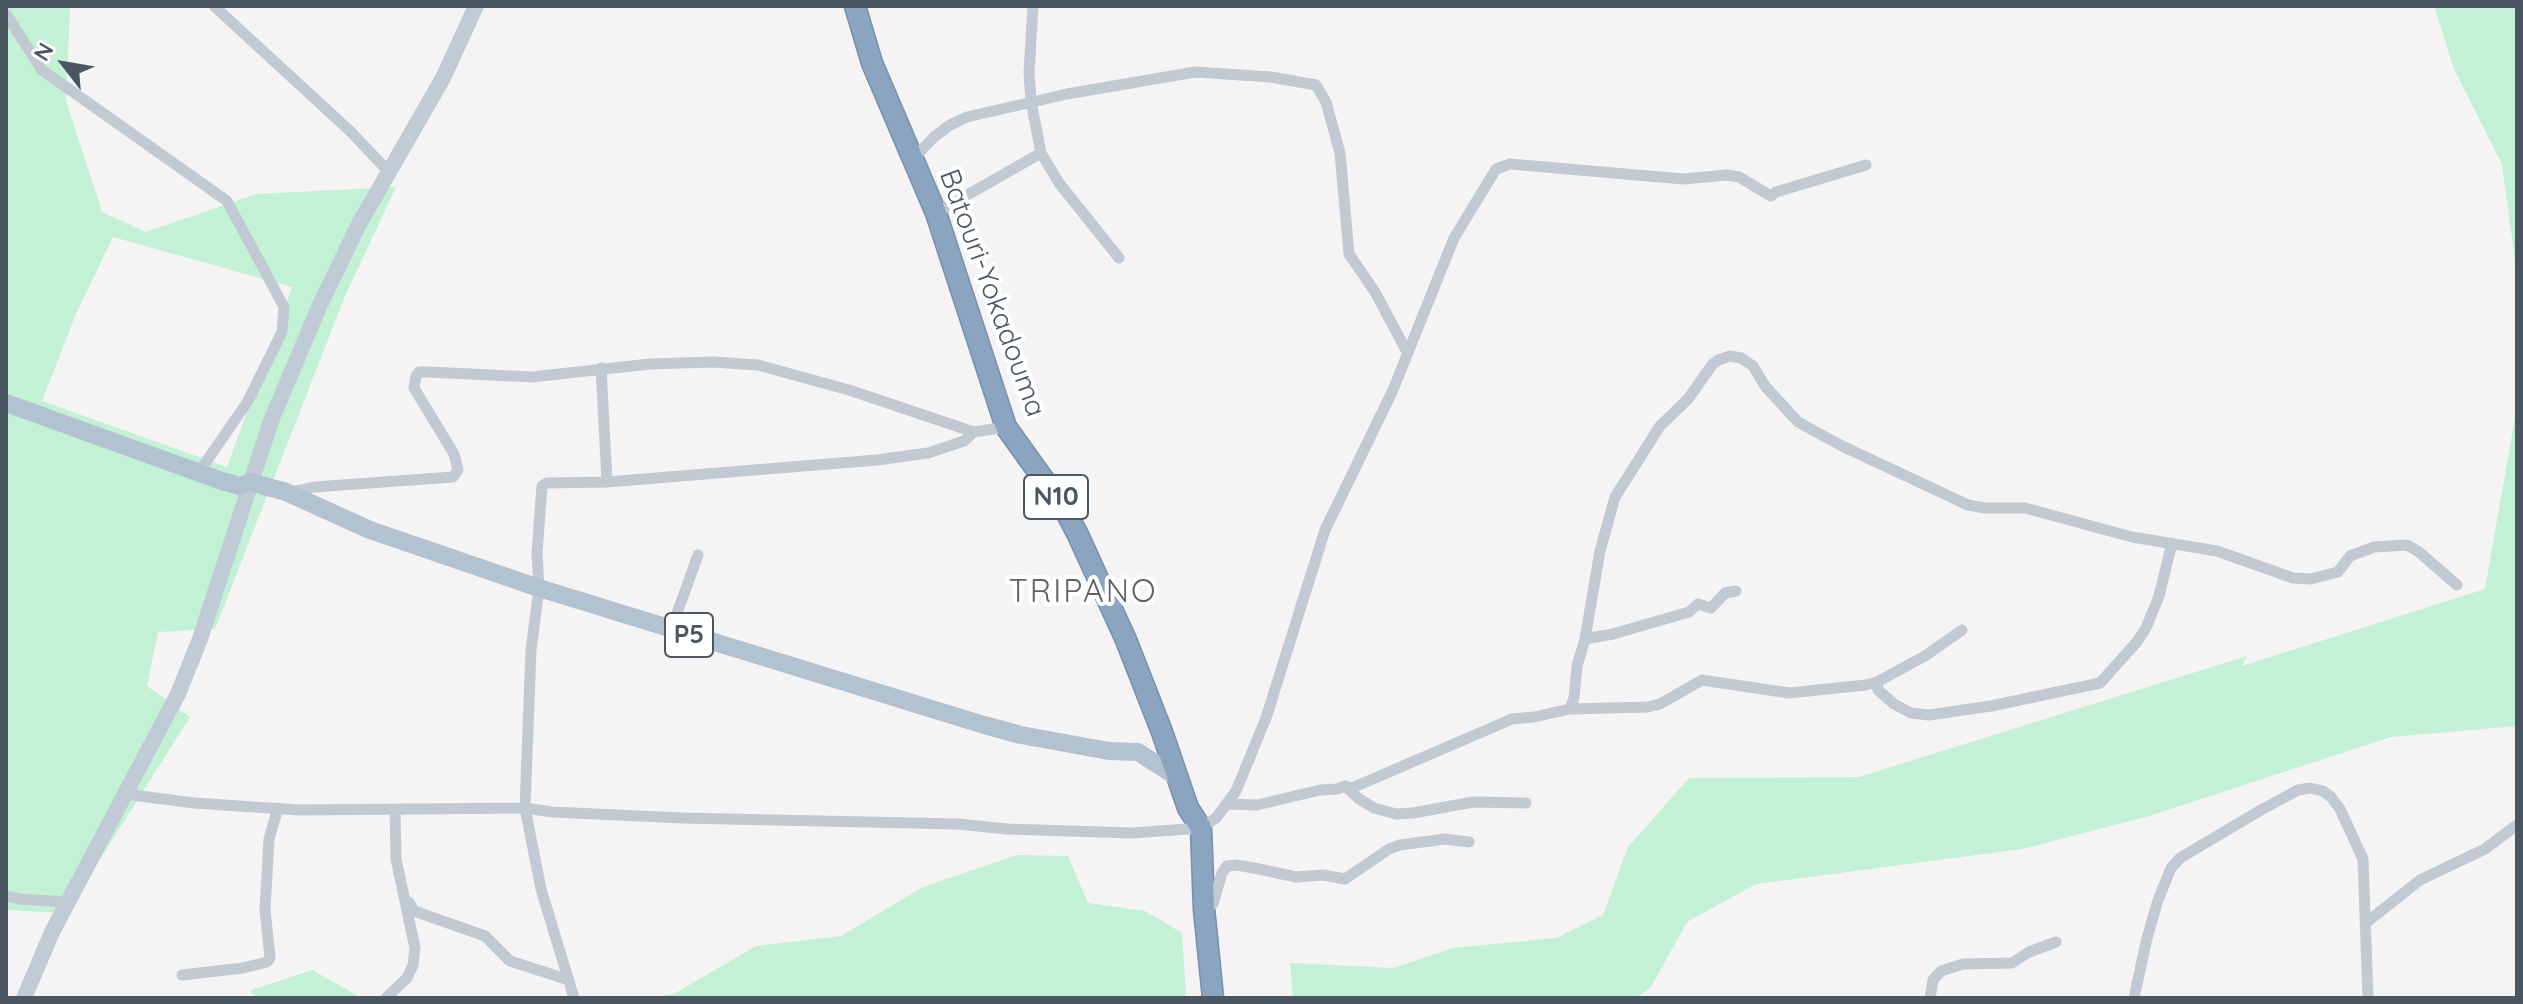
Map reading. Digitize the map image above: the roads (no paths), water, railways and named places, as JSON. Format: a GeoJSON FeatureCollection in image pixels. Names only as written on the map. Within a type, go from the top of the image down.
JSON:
{"type":"FeatureCollection","features":[{"type":"Feature","properties":{"kind":"highway","name":"Batouri-Yokadouma"},"geometry":{"type":"LineString","coordinates":[[855,6],[872,63],[936,213],[1006,427],[1064,508],[1078,535],[1126,640],[1188,808],[1201,828],[1204,909],[1213,998]]}},
{"type":"Feature","properties":{"kind":"main road","name":"P5"},"geometry":{"type":"LineString","coordinates":[[6,403],[240,486],[250,482],[286,492],[370,530],[539,588],[1009,732],[1109,751],[1138,752],[1177,777]]}},
{"type":"Feature","properties":{"kind":"main road"},"geometry":{"type":"LineString","coordinates":[[1138,752],[1162,732]]}},
{"type":"Feature","properties":{"kind":"street"},"geometry":{"type":"LineString","coordinates":[[214,6],[350,131],[388,171]]}},
{"type":"Feature","properties":{"kind":"street"},"geometry":{"type":"LineString","coordinates":[[24,998],[39,960],[170,712],[190,665],[271,421],[319,307],[359,224],[443,78],[476,6]]}},
{"type":"Feature","properties":{"kind":"street"},"geometry":{"type":"LineString","coordinates":[[1033,6],[1029,55],[1031,101],[1041,153],[1059,183],[1119,258]]}},
{"type":"Feature","properties":{"kind":"street"},"geometry":{"type":"LineString","coordinates":[[6,14],[42,70],[227,201],[284,307],[282,332],[248,401],[199,472]]}},
{"type":"Feature","properties":{"kind":"street"},"geometry":{"type":"LineString","coordinates":[[914,158],[950,125],[967,117],[1031,101],[1195,72],[1271,77],[1316,85],[1326,102],[1340,153],[1349,254],[1375,292],[1407,352]]}},
{"type":"Feature","properties":{"kind":"street"},"geometry":{"type":"LineString","coordinates":[[936,213],[1041,153]]}},
{"type":"Feature","properties":{"kind":"street"},"geometry":{"type":"LineString","coordinates":[[125,794],[194,803],[299,810],[525,808],[682,818],[958,824],[1007,829],[1132,833],[1201,828],[1216,818],[1236,791],[1266,718],[1325,530],[1381,418],[1454,238],[1496,169],[1510,164],[1683,179],[1735,176],[1771,196],[1866,165]]}},
{"type":"Feature","properties":{"kind":"street"},"geometry":{"type":"LineString","coordinates":[[1570,709],[1600,551],[1615,497],[1660,426],[1688,399],[1712,365],[1730,356],[1749,362],[1792,417],[1809,429],[1968,505],[2025,508],[2132,537],[2217,551],[2284,575],[2311,579],[2338,572],[2350,556],[2374,547],[2407,545],[2457,585]]}},
{"type":"Feature","properties":{"kind":"street"},"geometry":{"type":"LineString","coordinates":[[286,492],[296,493],[314,487],[453,477],[458,470],[454,454],[414,388],[419,372],[532,377],[601,368],[713,362],[758,365],[863,394],[974,432],[1006,427]]}},
{"type":"Feature","properties":{"kind":"street"},"geometry":{"type":"LineString","coordinates":[[601,368],[607,482]]}},
{"type":"Feature","properties":{"kind":"street"},"geometry":{"type":"LineString","coordinates":[[574,998],[541,889],[525,808],[542,486],[547,483],[607,482],[877,460],[928,453],[964,441],[974,432]]}},
{"type":"Feature","properties":{"kind":"street"},"geometry":{"type":"LineString","coordinates":[[1877,682],[1878,690],[1894,704],[1911,713],[1929,715],[1991,706],[2100,683],[2146,628],[2166,572],[2172,543]]}},
{"type":"Feature","properties":{"kind":"street"},"geometry":{"type":"LineString","coordinates":[[671,630],[698,555]]}},
{"type":"Feature","properties":{"kind":"street"},"geometry":{"type":"LineString","coordinates":[[1585,639],[1689,612],[1698,604],[1711,608],[1725,593],[1736,591]]}},
{"type":"Feature","properties":{"kind":"street"},"geometry":{"type":"LineString","coordinates":[[1226,804],[1257,805],[1320,790],[1345,786],[1352,788],[1512,719],[1570,709],[1648,707],[1660,704],[1702,680],[1789,693],[1843,689],[1877,682],[1925,656],[1962,630]]}},
{"type":"Feature","properties":{"kind":"street"},"geometry":{"type":"LineString","coordinates":[[1345,786],[1374,808],[1396,814],[1473,802],[1526,803]]}},
{"type":"Feature","properties":{"kind":"street"},"geometry":{"type":"LineString","coordinates":[[2134,998],[2147,938],[2171,868],[2198,846],[2298,790],[2310,788],[2323,791],[2340,809],[2363,859],[2368,998]]}},
{"type":"Feature","properties":{"kind":"street"},"geometry":{"type":"LineString","coordinates":[[182,975],[243,968],[267,962],[270,958],[265,909],[269,839],[278,808]]}},
{"type":"Feature","properties":{"kind":"street"},"geometry":{"type":"LineString","coordinates":[[386,998],[407,978],[413,965],[415,948],[396,859],[395,809]]}},
{"type":"Feature","properties":{"kind":"street"},"geometry":{"type":"LineString","coordinates":[[2367,922],[2420,880],[2485,849],[2517,825]]}},
{"type":"Feature","properties":{"kind":"street"},"geometry":{"type":"LineString","coordinates":[[1204,909],[1213,904],[1227,866],[1236,865],[1296,877],[1323,875],[1345,879],[1400,845],[1445,839],[1469,842]]}},
{"type":"Feature","properties":{"kind":"street"},"geometry":{"type":"LineString","coordinates":[[402,889],[414,911],[485,936],[510,961],[569,980]]}},
{"type":"Feature","properties":{"kind":"street"},"geometry":{"type":"LineString","coordinates":[[6,896],[69,902]]}},
{"type":"Feature","properties":{"kind":"street"},"geometry":{"type":"LineString","coordinates":[[1930,998],[1933,980],[1941,971],[1963,964],[2012,963],[2029,952],[2056,942]]}},
{"type":"Feature","properties":{"kind":"district","name":"TRIPANO"},"geometry":{"type":"Point","coordinates":[1083,592]}}]}
